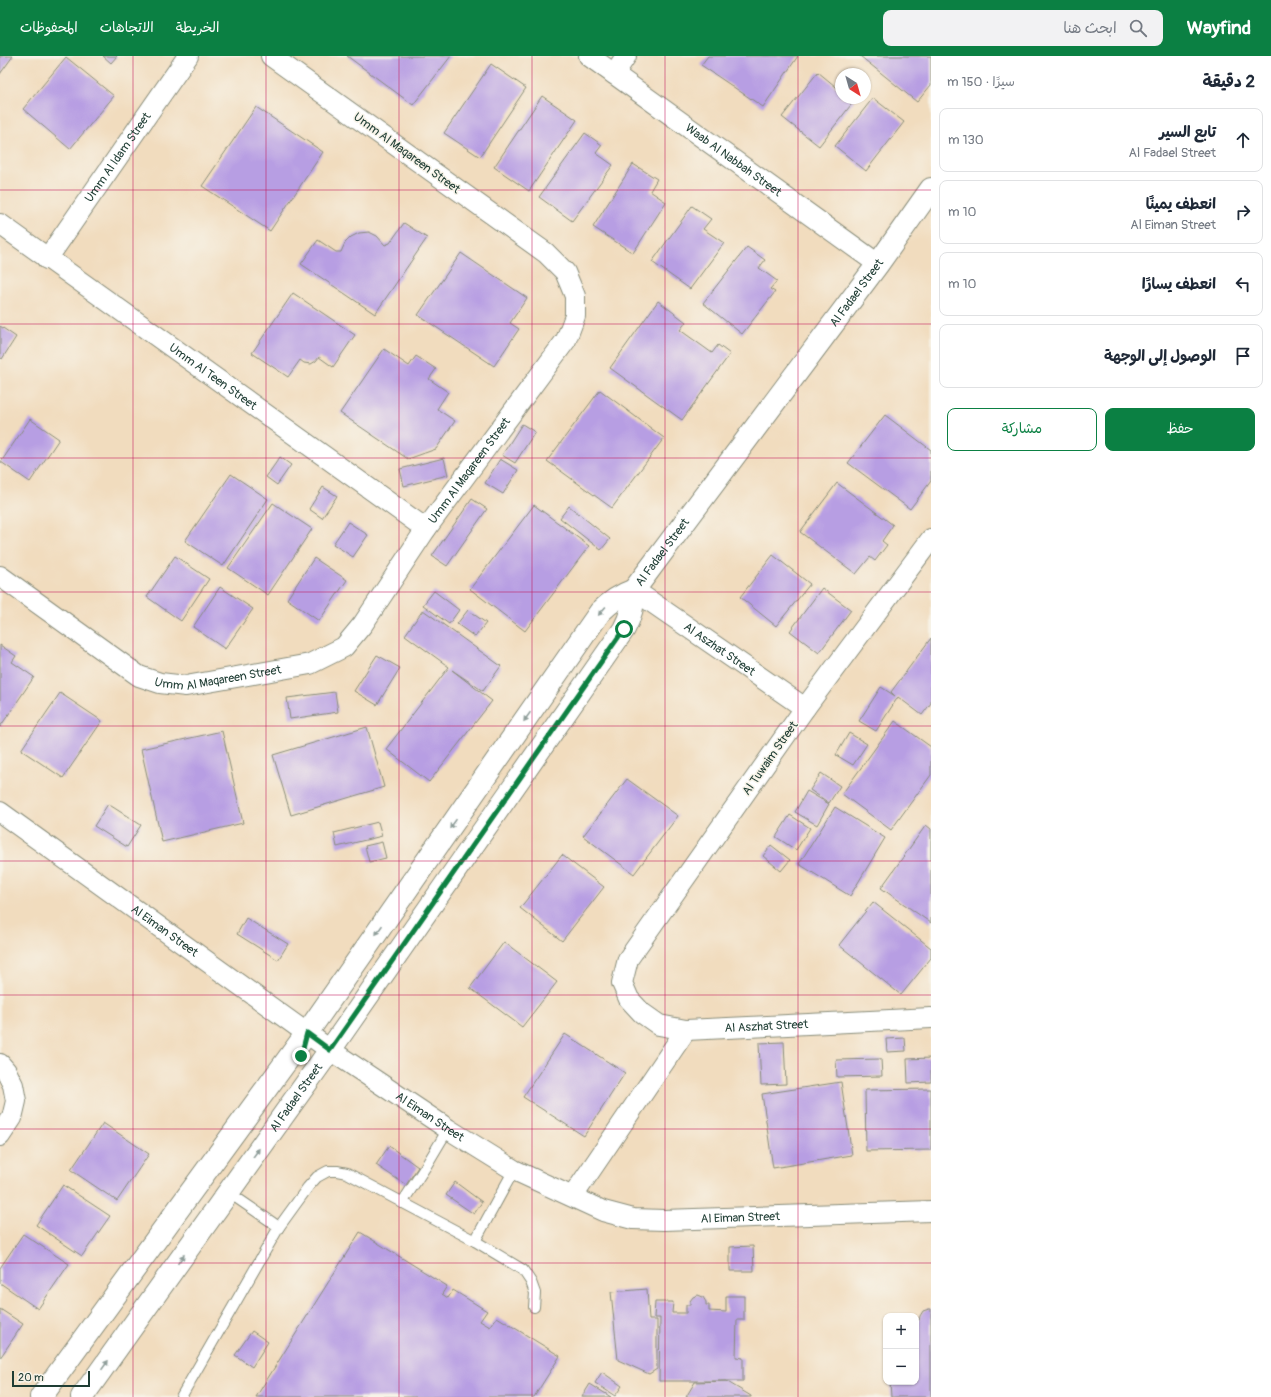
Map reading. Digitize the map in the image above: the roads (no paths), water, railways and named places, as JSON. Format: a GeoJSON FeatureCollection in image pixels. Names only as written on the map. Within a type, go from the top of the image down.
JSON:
{"type":"FeatureCollection","features":[{"type":"Feature","properties":{"kind":"street","name":"Umm Al Idam Street"},"geometry":{"type":"LineString","coordinates":[[47,259],[188,56]]}},
{"type":"Feature","properties":{"kind":"street","name":"Umm Al Maqareen Street"},"geometry":{"type":"LineString","coordinates":[[0,576],[139,676],[160,683],[186,686],[310,664],[344,647],[363,624],[426,529],[566,340],[576,316],[575,296],[565,272],[546,253],[271,56]]}},
{"type":"Feature","properties":{"kind":"street","name":"Waab Al Nabbah Street"},"geometry":{"type":"LineString","coordinates":[[589,56],[878,264]]}},
{"type":"Feature","properties":{"kind":"street"},"geometry":{"type":"LineString","coordinates":[[614,74],[626,56]]}},
{"type":"Feature","properties":{"kind":"street","name":"Al Fadael Street"},"geometry":{"type":"LineString","coordinates":[[82,1397],[330,1050],[624,629],[634,604],[634,590],[878,264],[931,189]]}},
{"type":"Feature","properties":{"kind":"street","name":"Umm Al Teen Street"},"geometry":{"type":"LineString","coordinates":[[0,224],[426,529]]}},
{"type":"Feature","properties":{"kind":"street","name":"Al Tuwaim Street"},"geometry":{"type":"LineString","coordinates":[[622,983],[628,959],[805,708],[928,550]]}},
{"type":"Feature","properties":{"kind":"street"},"geometry":{"type":"LineString","coordinates":[[41,1397],[307,1033],[600,612],[610,602],[622,594],[634,590]]}},
{"type":"Feature","properties":{"kind":"street","name":"Al Aszhat Street"},"geometry":{"type":"LineString","coordinates":[[634,590],[805,708]]}},
{"type":"Feature","properties":{"kind":"street","name":"Al Eiman Street"},"geometry":{"type":"LineString","coordinates":[[0,812],[330,1050],[448,1129],[514,1170],[603,1211],[634,1219],[664,1220],[931,1211]]}},
{"type":"Feature","properties":{"kind":"street"},"geometry":{"type":"LineString","coordinates":[[330,1050],[332,1035],[344,1009],[415,907],[417,889],[414,880]]}},
{"type":"Feature","properties":{"kind":"street","name":"Al Aszhat Street"},"geometry":{"type":"LineString","coordinates":[[622,983],[629,1000],[642,1013],[659,1025],[686,1030],[931,1018]]}},
{"type":"Feature","properties":{"kind":"street"},"geometry":{"type":"LineString","coordinates":[[572,1196],[686,1030]]}},
{"type":"Feature","properties":{"kind":"street"},"geometry":{"type":"LineString","coordinates":[[228,1192],[224,1186],[226,1170],[296,1069],[307,1033]]}},
{"type":"Feature","properties":{"kind":"street"},"geometry":{"type":"LineString","coordinates":[[0,1064],[6,1071],[13,1085],[16,1101],[12,1118],[0,1136]]}},
{"type":"Feature","properties":{"kind":"street"},"geometry":{"type":"LineString","coordinates":[[58,1397],[80,1364],[81,1353],[78,1346]]}},
{"type":"Feature","properties":{"kind":"lane"},"geometry":{"type":"LineString","coordinates":[[402,1203],[448,1129]]}},
{"type":"Feature","properties":{"kind":"lane"},"geometry":{"type":"LineString","coordinates":[[475,1241],[514,1170]]}},
{"type":"Feature","properties":{"kind":"lane"},"geometry":{"type":"LineString","coordinates":[[181,1397],[279,1227],[308,1187],[317,1177],[328,1171],[347,1173],[475,1241],[523,1270],[531,1282],[535,1293],[534,1307]]}},
{"type":"Feature","properties":{"kind":"lane"},"geometry":{"type":"LineString","coordinates":[[228,1192],[279,1227]]}}]}
